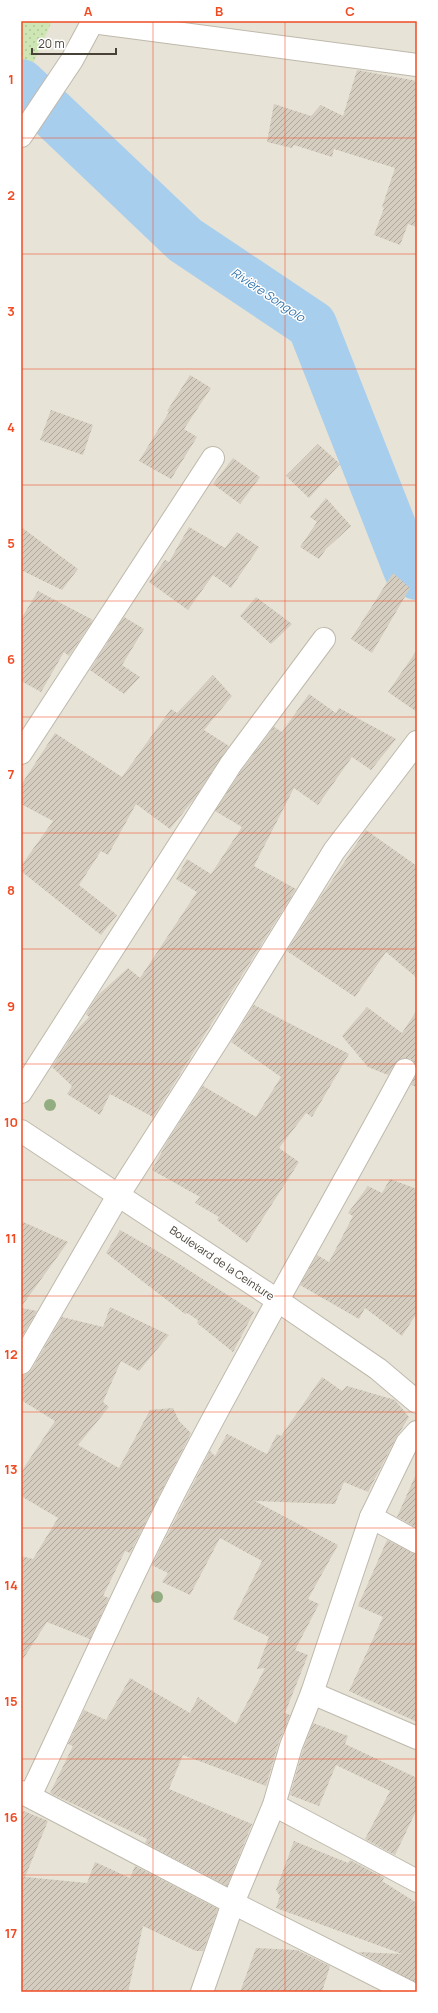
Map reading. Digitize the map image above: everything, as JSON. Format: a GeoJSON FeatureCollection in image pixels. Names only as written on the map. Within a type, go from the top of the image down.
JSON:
{"type":"FeatureCollection","features":[{"type":"Feature","properties":{"kind":"street"},"geometry":{"type":"LineString","coordinates":[[21,136],[72,60],[92,22],[417,65]]}},
{"type":"Feature","properties":{"kind":"street"},"geometry":{"type":"LineString","coordinates":[[21,753],[213,458]]}},
{"type":"Feature","properties":{"kind":"street"},"geometry":{"type":"LineString","coordinates":[[21,1092],[231,764],[324,638]]}},
{"type":"Feature","properties":{"kind":"street"},"geometry":{"type":"LineString","coordinates":[[21,1363],[119,1194],[220,1036],[334,851],[417,742]]}},
{"type":"Feature","properties":{"kind":"street"},"geometry":{"type":"LineString","coordinates":[[405,1070],[352,1169],[277,1300],[171,1499],[26,1794],[232,1903],[409,1992]]}},
{"type":"Feature","properties":{"kind":"street","name":"Boulevard de la Ceinture"},"geometry":{"type":"LineString","coordinates":[[21,1131],[119,1194],[277,1300],[378,1369],[415,1397]]}},
{"type":"Feature","properties":{"kind":"street"},"geometry":{"type":"LineString","coordinates":[[202,1992],[232,1903],[274,1805],[291,1746],[312,1693],[371,1518],[406,1443],[417,1432]]}},
{"type":"Feature","properties":{"kind":"street"},"geometry":{"type":"LineString","coordinates":[[371,1518],[417,1542]]}},
{"type":"Feature","properties":{"kind":"street"},"geometry":{"type":"LineString","coordinates":[[312,1693],[417,1738]]}},
{"type":"Feature","properties":{"kind":"street"},"geometry":{"type":"LineString","coordinates":[[274,1805],[417,1882]]}},
{"type":"Feature","properties":{"kind":"shaded area"},"geometry":{"type":"Polygon","coordinates":[[[21,21],[417,21],[417,1992],[21,1992],[21,21]]]}},
{"type":"Feature","properties":{"kind":"green space"},"geometry":{"type":"Polygon","coordinates":[[[21,21],[52,21],[26,79],[21,83],[21,21]]]}},
{"type":"Feature","properties":{"kind":"building"},"geometry":{"type":"Polygon","coordinates":[[[357,70],[417,81],[417,227],[408,224],[400,245],[374,235],[384,208],[382,207],[395,168],[334,149],[332,157],[294,145],[292,148],[267,142],[274,104],[311,116],[321,105],[343,116],[357,70]]]}},
{"type":"Feature","properties":{"kind":"building"},"geometry":{"type":"Polygon","coordinates":[[[190,375],[211,388],[184,429],[197,437],[171,479],[139,461],[169,412],[167,411],[190,375]]]}},
{"type":"Feature","properties":{"kind":"building"},"geometry":{"type":"Polygon","coordinates":[[[51,410],[93,425],[83,455],[40,440],[51,410]]]}},
{"type":"Feature","properties":{"kind":"building"},"geometry":{"type":"Polygon","coordinates":[[[318,444],[340,464],[309,498],[286,476],[318,444]]]}},
{"type":"Feature","properties":{"kind":"building"},"geometry":{"type":"Polygon","coordinates":[[[233,458],[260,477],[240,504],[213,484],[233,458]]]}},
{"type":"Feature","properties":{"kind":"building"},"geometry":{"type":"Polygon","coordinates":[[[326,498],[351,526],[326,549],[319,559],[300,547],[317,522],[310,517],[326,498]]]}},
{"type":"Feature","properties":{"kind":"building"},"geometry":{"type":"Polygon","coordinates":[[[21,527],[78,569],[62,590],[21,570],[21,527]]]}},
{"type":"Feature","properties":{"kind":"building"},"geometry":{"type":"Polygon","coordinates":[[[189,527],[225,548],[237,532],[259,547],[231,588],[213,575],[188,610],[149,582],[165,560],[169,562],[189,527]]]}},
{"type":"Feature","properties":{"kind":"building"},"geometry":{"type":"Polygon","coordinates":[[[393,573],[410,588],[372,653],[351,639],[393,573]]]}},
{"type":"Feature","properties":{"kind":"building"},"geometry":{"type":"Polygon","coordinates":[[[38,591],[93,620],[69,656],[64,652],[41,692],[21,681],[21,619],[38,591]]]}},
{"type":"Feature","properties":{"kind":"building"},"geometry":{"type":"Polygon","coordinates":[[[256,597],[292,624],[271,644],[240,616],[256,597]]]}},
{"type":"Feature","properties":{"kind":"building"},"geometry":{"type":"Polygon","coordinates":[[[124,617],[144,629],[122,665],[140,677],[124,694],[90,670],[124,617]]]}},
{"type":"Feature","properties":{"kind":"building"},"geometry":{"type":"Polygon","coordinates":[[[417,650],[417,712],[388,692],[417,650]]]}},
{"type":"Feature","properties":{"kind":"building"},"geometry":{"type":"Polygon","coordinates":[[[213,675],[232,696],[204,730],[229,746],[194,799],[170,829],[136,804],[108,855],[101,851],[79,885],[117,915],[101,935],[21,871],[21,866],[53,821],[21,804],[21,785],[55,733],[122,777],[171,709],[177,713],[213,675]]]}},
{"type":"Feature","properties":{"kind":"building"},"geometry":{"type":"Polygon","coordinates":[[[309,694],[336,713],[339,708],[396,739],[371,770],[352,757],[318,805],[294,788],[254,866],[296,889],[153,1117],[110,1094],[100,1115],[67,1094],[72,1086],[52,1067],[74,1033],[89,1017],[86,1014],[98,995],[128,968],[140,978],[197,892],[176,879],[187,859],[211,874],[242,827],[215,811],[241,771],[274,727],[282,732],[309,694]]]}},
{"type":"Feature","properties":{"kind":"building"},"geometry":{"type":"Polygon","coordinates":[[[366,830],[417,866],[417,978],[386,952],[355,997],[287,951],[318,901],[366,830]]]}},
{"type":"Feature","properties":{"kind":"building"},"geometry":{"type":"Polygon","coordinates":[[[254,1005],[349,1054],[312,1117],[306,1113],[279,1148],[299,1162],[247,1243],[217,1220],[219,1217],[195,1203],[200,1197],[152,1170],[167,1142],[203,1086],[256,1117],[281,1077],[231,1042],[254,1005]]]}},
{"type":"Feature","properties":{"kind":"building"},"geometry":{"type":"Polygon","coordinates":[[[367,1007],[402,1033],[417,1010],[417,1068],[411,1059],[405,1058],[398,1060],[388,1075],[368,1067],[342,1036],[367,1007]]]}},
{"type":"Feature","properties":{"kind":"building"},"geometry":{"type":"Polygon","coordinates":[[[417,1072],[417,1087],[411,1085],[417,1072]]]}},
{"type":"Feature","properties":{"kind":"building"},"geometry":{"type":"Polygon","coordinates":[[[390,1179],[417,1189],[417,1313],[402,1336],[365,1308],[359,1319],[300,1285],[317,1255],[329,1262],[353,1216],[348,1213],[368,1186],[382,1193],[390,1179]]]}},
{"type":"Feature","properties":{"kind":"building"},"geometry":{"type":"Polygon","coordinates":[[[21,1221],[68,1242],[21,1307],[21,1221]]]}},
{"type":"Feature","properties":{"kind":"building"},"geometry":{"type":"Polygon","coordinates":[[[120,1230],[173,1260],[254,1312],[233,1352],[197,1323],[198,1320],[187,1313],[185,1314],[106,1253],[120,1230]]]}},
{"type":"Feature","properties":{"kind":"building"},"geometry":{"type":"Polygon","coordinates":[[[110,1307],[169,1335],[139,1371],[121,1361],[103,1402],[109,1407],[78,1445],[119,1468],[150,1410],[173,1408],[179,1421],[191,1433],[130,1553],[125,1551],[103,1596],[109,1598],[90,1639],[47,1622],[21,1662],[21,1556],[33,1559],[58,1518],[21,1496],[21,1472],[55,1421],[21,1400],[21,1375],[27,1374],[32,1369],[62,1317],[103,1327],[110,1307]]]}},
{"type":"Feature","properties":{"kind":"building"},"geometry":{"type":"Polygon","coordinates":[[[21,1308],[37,1311],[21,1338],[21,1308]]]}},
{"type":"Feature","properties":{"kind":"building"},"geometry":{"type":"Polygon","coordinates":[[[322,1377],[342,1391],[347,1386],[395,1400],[409,1417],[396,1438],[368,1492],[344,1482],[335,1504],[255,1501],[338,1545],[308,1599],[319,1604],[295,1650],[308,1655],[285,1713],[290,1715],[279,1742],[266,1786],[183,1755],[169,1789],[252,1824],[227,1886],[145,1843],[147,1839],[50,1793],[73,1746],[68,1744],[84,1710],[106,1720],[130,1678],[190,1713],[198,1697],[236,1724],[265,1668],[257,1669],[269,1637],[233,1619],[262,1561],[220,1538],[190,1595],[162,1582],[168,1573],[152,1565],[210,1451],[215,1456],[227,1434],[267,1454],[277,1434],[281,1436],[322,1377]]]}},
{"type":"Feature","properties":{"kind":"building"},"geometry":{"type":"Polygon","coordinates":[[[417,1472],[417,1528],[397,1517],[417,1472]]]}},
{"type":"Feature","properties":{"kind":"building"},"geometry":{"type":"Polygon","coordinates":[[[387,1540],[417,1554],[417,1722],[349,1691],[383,1617],[358,1606],[387,1540]]]}},
{"type":"Feature","properties":{"kind":"building"},"geometry":{"type":"Polygon","coordinates":[[[313,1723],[348,1736],[345,1744],[417,1778],[417,1809],[395,1855],[365,1839],[390,1791],[336,1765],[319,1806],[290,1795],[303,1750],[313,1723]]]}},
{"type":"Feature","properties":{"kind":"building"},"geometry":{"type":"Polygon","coordinates":[[[21,1810],[48,1821],[25,1877],[87,1883],[95,1862],[130,1878],[135,1866],[218,1909],[203,1951],[196,1951],[143,1926],[128,1992],[21,1992],[21,1810]]]}},
{"type":"Feature","properties":{"kind":"building"},"geometry":{"type":"Polygon","coordinates":[[[294,1841],[348,1863],[350,1860],[384,1878],[382,1881],[417,1903],[417,1983],[358,1952],[402,1954],[276,1908],[280,1896],[276,1890],[294,1841]]]}},
{"type":"Feature","properties":{"kind":"building"},"geometry":{"type":"Polygon","coordinates":[[[256,1948],[297,1950],[330,1966],[322,1992],[240,1992],[256,1948]]]}},
{"type":"Feature","properties":{"kind":"waterway","name":"Rivière Songolo"},"geometry":{"type":"LineString","coordinates":[[21,84],[185,240],[312,325],[408,569],[417,575]]}}]}
